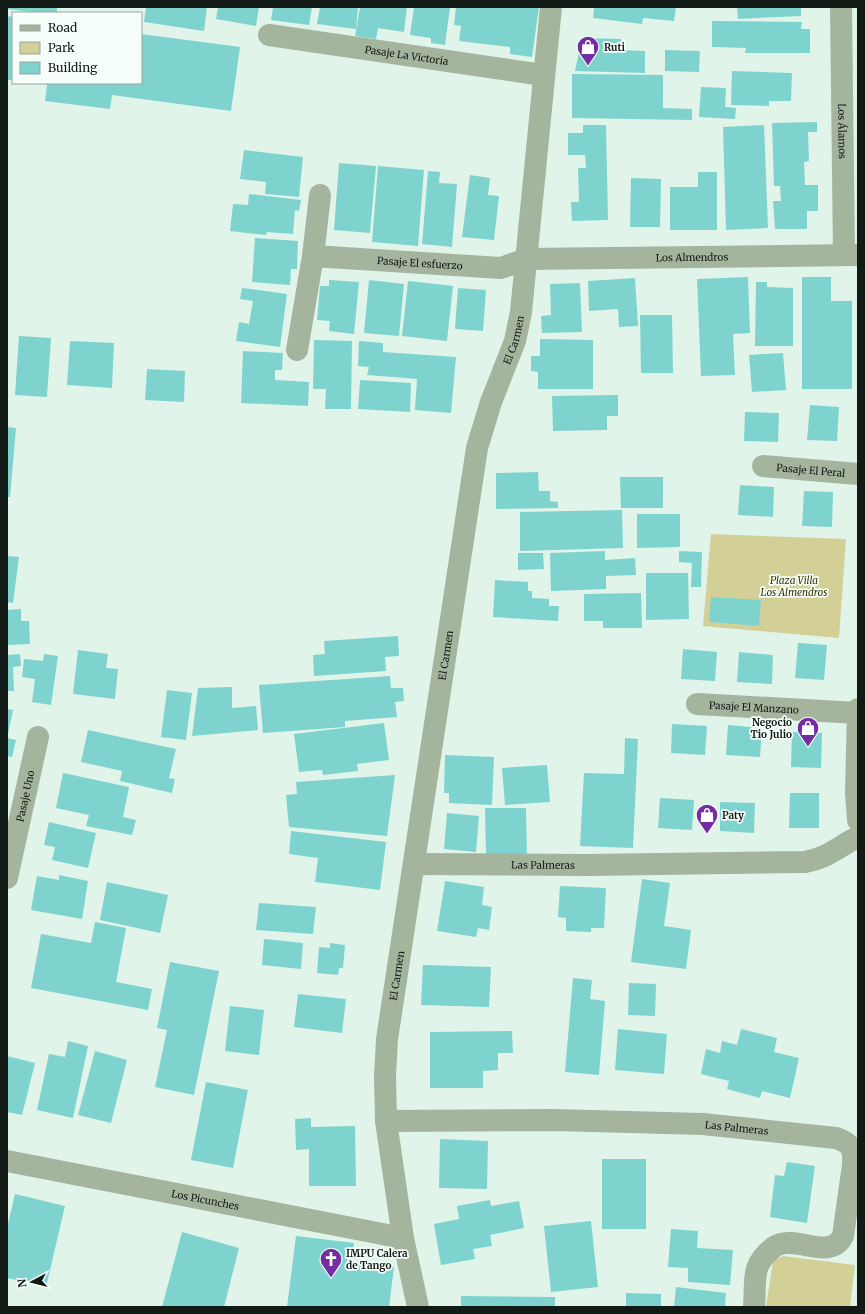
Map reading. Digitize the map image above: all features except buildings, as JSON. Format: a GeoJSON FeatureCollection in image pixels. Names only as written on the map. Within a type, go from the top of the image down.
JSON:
{"type":"FeatureCollection","features":[{"type":"Feature","properties":{"kind":"street","name":"El Carmen"},"geometry":{"type":"LineString","coordinates":[[418,1307],[403,1238],[386,1121],[385,1076],[387,1038],[477,448],[491,402],[515,341],[521,312],[543,75],[551,7]]}},
{"type":"Feature","properties":{"kind":"street","name":"Los Álamos"},"geometry":{"type":"LineString","coordinates":[[841,7],[851,255]]}},
{"type":"Feature","properties":{"kind":"street","name":"Pasaje La Victoria"},"geometry":{"type":"LineString","coordinates":[[269,35],[543,75]]}},
{"type":"Feature","properties":{"kind":"street"},"geometry":{"type":"LineString","coordinates":[[297,350],[313,256],[320,195]]}},
{"type":"Feature","properties":{"kind":"street","name":"Los Almendros"},"geometry":{"type":"LineString","coordinates":[[526,259],[851,255]]}},
{"type":"Feature","properties":{"kind":"street","name":"Pasaje El esfuerzo"},"geometry":{"type":"LineString","coordinates":[[313,256],[501,268],[526,259]]}},
{"type":"Feature","properties":{"kind":"street","name":"Pasaje El Peral"},"geometry":{"type":"LineString","coordinates":[[763,466],[858,474]]}},
{"type":"Feature","properties":{"kind":"street","name":"Pasaje El Manzano"},"geometry":{"type":"LineString","coordinates":[[698,704],[858,713]]}},
{"type":"Feature","properties":{"kind":"street"},"geometry":{"type":"LineString","coordinates":[[858,709],[858,820]]}},
{"type":"Feature","properties":{"kind":"street","name":"Pasaje Uno"},"geometry":{"type":"LineString","coordinates":[[7,878],[38,737]]}},
{"type":"Feature","properties":{"kind":"street","name":"Las Palmeras"},"geometry":{"type":"LineString","coordinates":[[414,864],[589,866],[805,862],[818,860],[832,854],[842,846],[858,837]]}},
{"type":"Feature","properties":{"kind":"street","name":"Las Palmeras"},"geometry":{"type":"LineString","coordinates":[[386,1121],[553,1120],[703,1124],[836,1138],[846,1141],[851,1147],[854,1157],[843,1236],[840,1242],[827,1248],[785,1243],[772,1248],[764,1256],[757,1268],[754,1307]]}},
{"type":"Feature","properties":{"kind":"street","name":"Los Picunches"},"geometry":{"type":"LineString","coordinates":[[7,1161],[403,1238]]}},
{"type":"Feature","properties":{"kind":"green space","name":"Plaza Villa Los Almendros"},"geometry":{"type":"Polygon","coordinates":[[[711,534],[846,539],[839,638],[703,626],[711,534]]]}},
{"type":"Feature","properties":{"kind":"green space"},"geometry":{"type":"Polygon","coordinates":[[[783,1256],[855,1265],[850,1307],[766,1307],[773,1261],[783,1256]]]}},
{"type":"Feature","properties":{"kind":"place","name":"Ruti"},"geometry":{"type":"Point","coordinates":[588,66]}},
{"type":"Feature","properties":{"kind":"place","name":"Negocio Tio Julio"},"geometry":{"type":"Point","coordinates":[808,748]}},
{"type":"Feature","properties":{"kind":"place","name":"Paty"},"geometry":{"type":"Point","coordinates":[707,834]}},
{"type":"Feature","properties":{"kind":"place","name":"IMPU Calera de Tango"},"geometry":{"type":"Point","coordinates":[331,1278]}}]}
